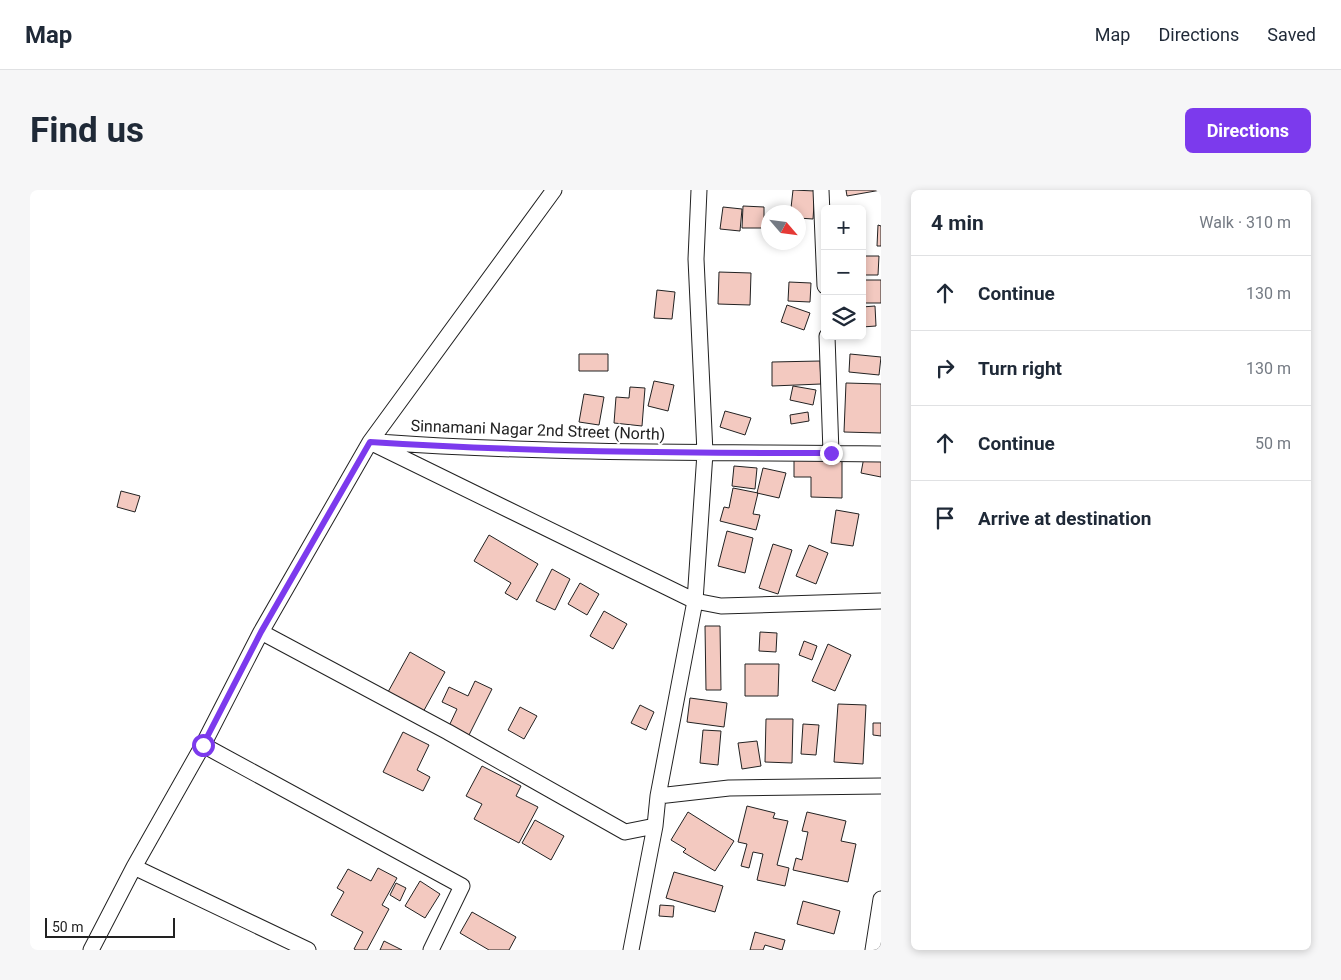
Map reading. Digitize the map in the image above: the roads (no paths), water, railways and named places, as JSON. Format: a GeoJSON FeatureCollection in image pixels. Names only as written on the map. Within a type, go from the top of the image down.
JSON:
{"type":"FeatureCollection","features":[{"type":"Feature","properties":{"kind":"street"},"geometry":{"type":"LineString","coordinates":[[91,950],[134,867],[203,745],[261,632],[370,442],[554,190]]}},
{"type":"Feature","properties":{"kind":"street"},"geometry":{"type":"LineString","coordinates":[[631,950],[656,826],[658,796],[695,601],[705,453],[696,259],[698,190]]}},
{"type":"Feature","properties":{"kind":"street"},"geometry":{"type":"LineString","coordinates":[[821,190],[824,250]]}},
{"type":"Feature","properties":{"kind":"street"},"geometry":{"type":"LineString","coordinates":[[827,340],[831,453]]}},
{"type":"Feature","properties":{"kind":"street"},"geometry":{"type":"LineString","coordinates":[[370,442],[695,601],[721,606],[881,601]]}},
{"type":"Feature","properties":{"kind":"street","name":"Sinnamani Nagar 2nd Street (North)"},"geometry":{"type":"LineString","coordinates":[[370,442],[443,447],[705,453],[881,454]]}},
{"type":"Feature","properties":{"kind":"street"},"geometry":{"type":"LineString","coordinates":[[261,632],[448,732],[625,832],[656,826]]}},
{"type":"Feature","properties":{"kind":"street"},"geometry":{"type":"LineString","coordinates":[[203,745],[462,886],[431,950]]}},
{"type":"Feature","properties":{"kind":"street"},"geometry":{"type":"LineString","coordinates":[[658,796],[729,788],[881,786]]}},
{"type":"Feature","properties":{"kind":"street"},"geometry":{"type":"LineString","coordinates":[[134,867],[308,950]]}},
{"type":"Feature","properties":{"kind":"street"},"geometry":{"type":"LineString","coordinates":[[873,950],[881,900]]}}]}
